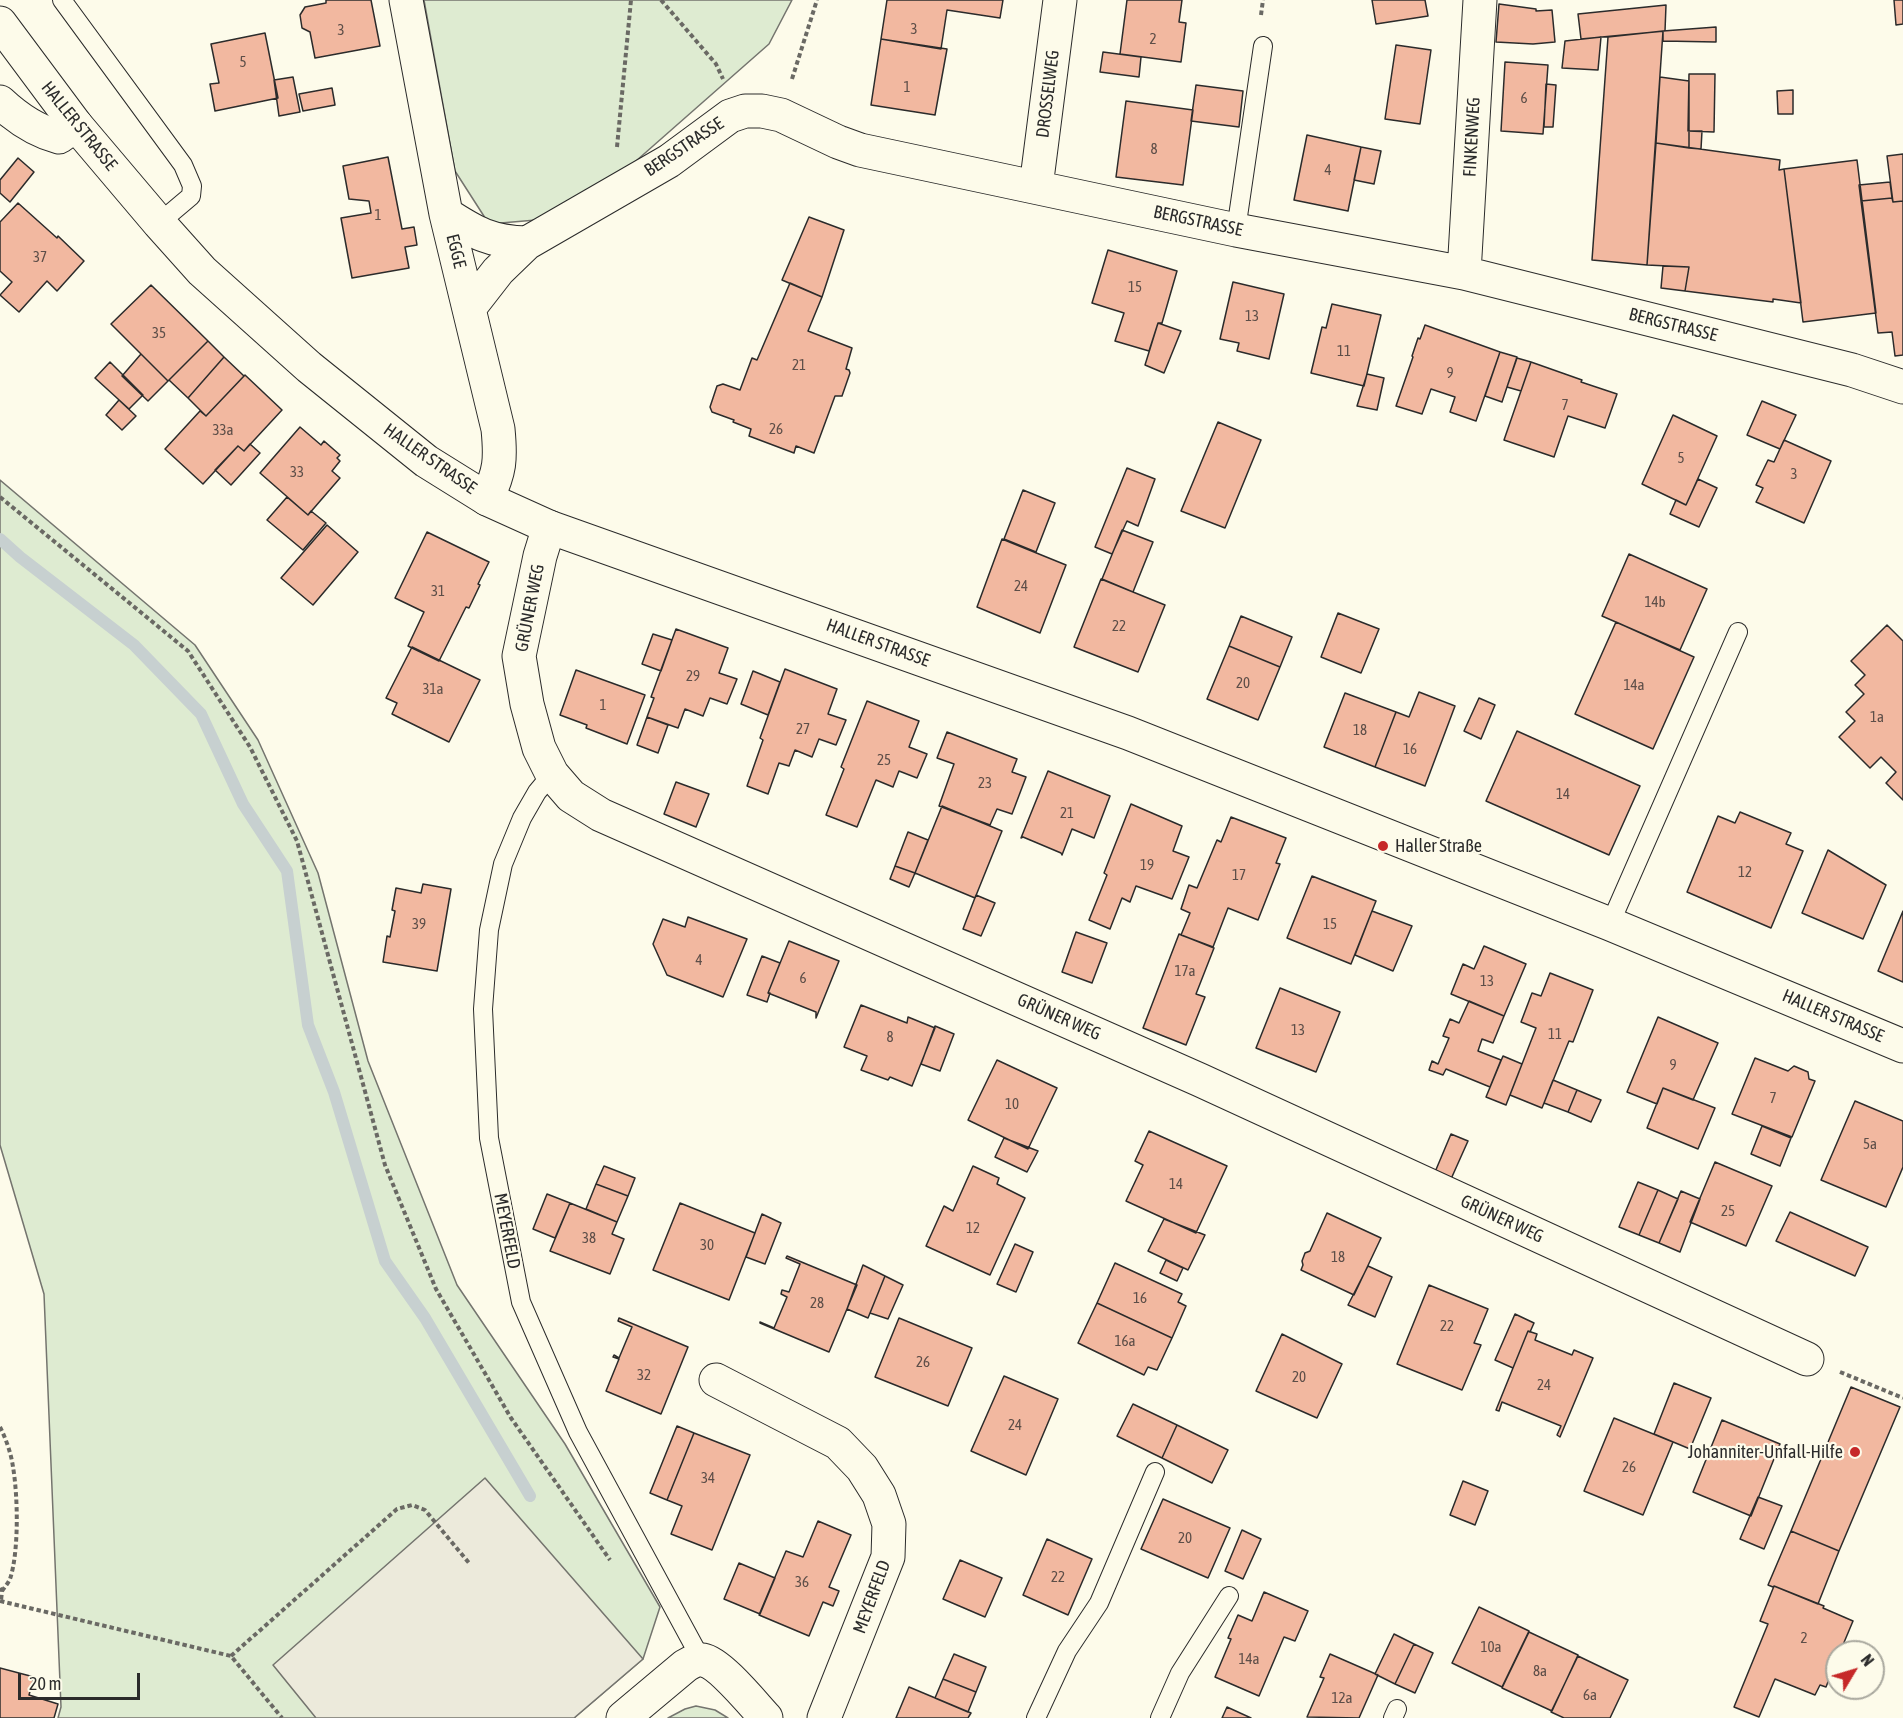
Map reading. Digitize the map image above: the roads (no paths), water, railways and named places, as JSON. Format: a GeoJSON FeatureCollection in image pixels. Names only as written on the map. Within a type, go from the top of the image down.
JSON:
{"type":"FeatureCollection","features":[{"type":"Feature","properties":{"kind":"street","name":"EGGE"},"geometry":{"type":"LineString","coordinates":[[405,0],[446,214],[470,307],[499,438],[501,457],[498,476],[487,500]]}},
{"type":"Feature","properties":{"kind":"street","name":"DROSSELWEG"},"geometry":{"type":"LineString","coordinates":[[1036,187],[1060,0]]}},
{"type":"Feature","properties":{"kind":"street","name":"FINKENWEG"},"geometry":{"type":"LineString","coordinates":[[1464,273],[1480,0]]}},
{"type":"Feature","properties":{"kind":"street","name":"HALLER STRASSE"},"geometry":{"type":"LineString","coordinates":[[0,24],[76,125],[202,270],[309,367],[426,461],[487,500],[549,527],[1128,733],[1610,924],[1903,1046]]}},
{"type":"Feature","properties":{"kind":"street"},"geometry":{"type":"LineString","coordinates":[[0,102],[12,113],[42,132],[59,137],[76,125]]}},
{"type":"Feature","properties":{"kind":"street","name":"BERGSTRASSE"},"geometry":{"type":"LineString","coordinates":[[470,307],[498,271],[527,243],[669,161],[730,116],[745,111],[762,111],[781,115],[837,142],[860,150],[1236,230],[1464,273],[1852,370],[1903,387]]}},
{"type":"Feature","properties":{"kind":"street"},"geometry":{"type":"LineString","coordinates":[[446,214],[472,231],[504,242],[527,243]]}},
{"type":"Feature","properties":{"kind":"street","name":"GRÜNER WEG"},"geometry":{"type":"LineString","coordinates":[[549,527],[540,556],[519,656],[527,704],[538,748],[552,774],[571,796],[601,815],[1200,1080],[1807,1359]]}},
{"type":"Feature","properties":{"kind":"street","name":"MEYERFELD"},"geometry":{"type":"LineString","coordinates":[[716,1380],[838,1443],[862,1468],[879,1495],[889,1524],[888,1557],[824,1718]]}},
{"type":"Feature","properties":{"kind":"street"},"geometry":{"type":"LineString","coordinates":[[623,1718],[685,1666],[701,1659]]}},
{"type":"Feature","properties":{"kind":"street","name":"MEYERFELD"},"geometry":{"type":"LineString","coordinates":[[701,1659],[726,1676],[766,1718]]}},
{"type":"Feature","properties":{"kind":"lane"},"geometry":{"type":"LineString","coordinates":[[62,0],[183,165],[192,186],[191,196],[159,223]]}},
{"type":"Feature","properties":{"kind":"lane"},"geometry":{"type":"LineString","coordinates":[[1236,230],[1263,45]]}},
{"type":"Feature","properties":{"kind":"lane"},"geometry":{"type":"LineString","coordinates":[[1610,924],[1738,632]]}},
{"type":"Feature","properties":{"kind":"lane","name":"MEYERFELD"},"geometry":{"type":"LineString","coordinates":[[552,774],[537,792],[522,818],[503,864],[489,930],[483,1009],[489,1138],[521,1302],[578,1432],[701,1659]]}},
{"type":"Feature","properties":{"kind":"lane"},"geometry":{"type":"LineString","coordinates":[[1036,1718],[1067,1651],[1099,1603],[1155,1472]]}},
{"type":"Feature","properties":{"kind":"lane"},"geometry":{"type":"LineString","coordinates":[[1160,1718],[1180,1672],[1229,1596]]}},
{"type":"Feature","properties":{"kind":"waterway"},"geometry":{"type":"LineString","coordinates":[[0,539],[134,645],[201,714],[243,804],[287,871],[308,1025],[334,1092],[385,1261],[425,1318],[530,1496]]}},
{"type":"Feature","properties":{"kind":"place","name":"Haller Straße"},"geometry":{"type":"Point","coordinates":[1383,846]}},
{"type":"Feature","properties":{"kind":"place","name":"Johanniter-Unfall-Hilfe"},"geometry":{"type":"Point","coordinates":[1855,1452]}}]}
